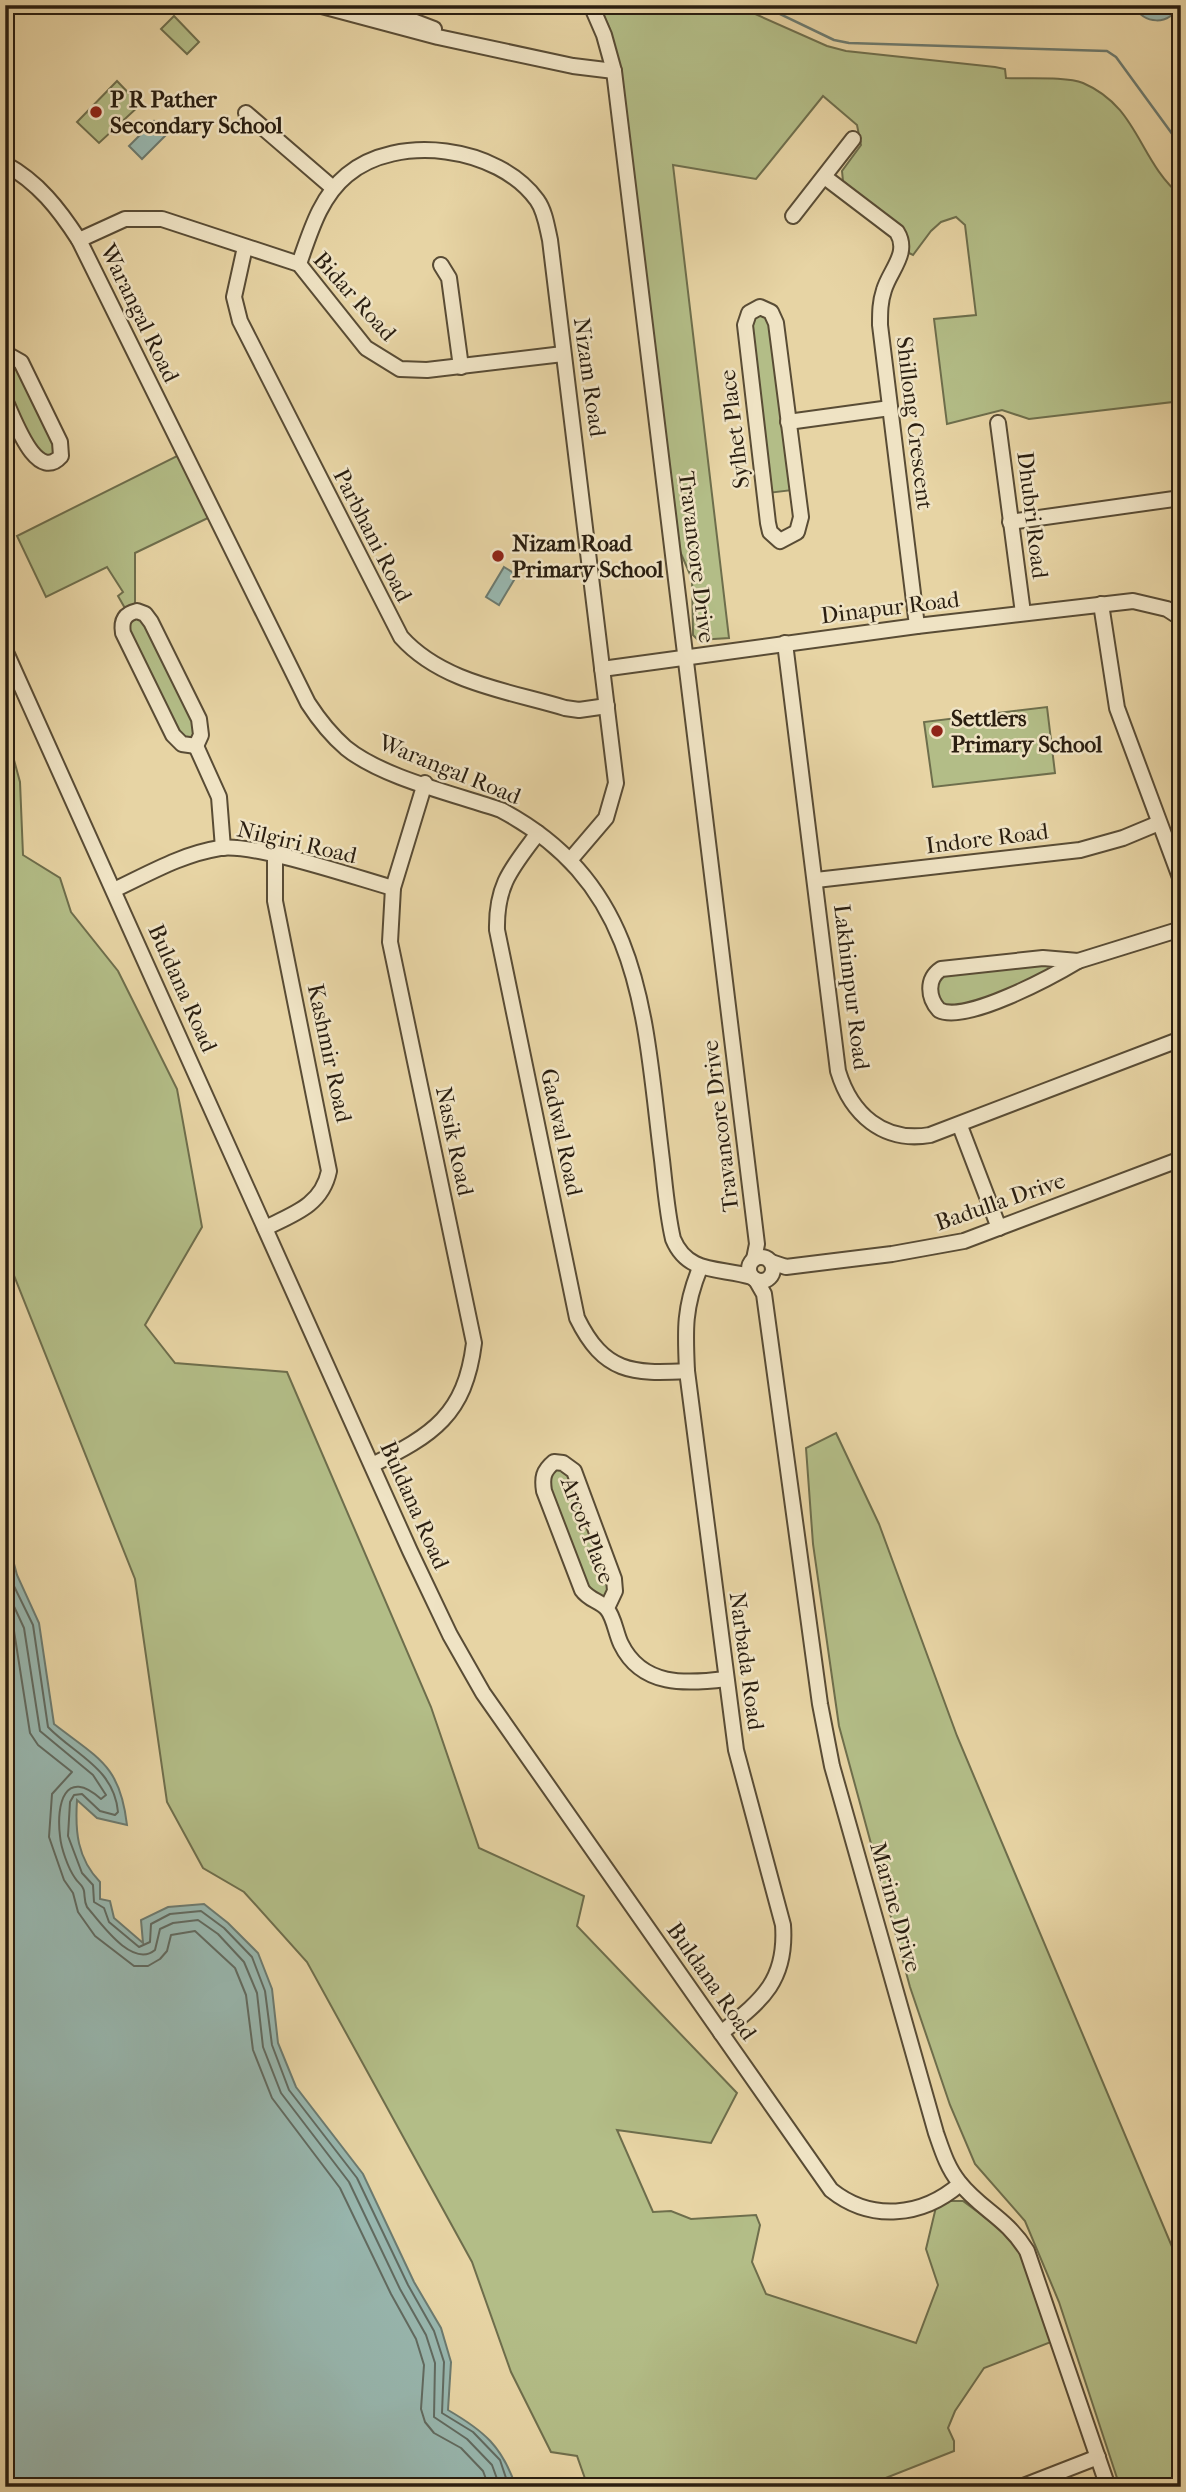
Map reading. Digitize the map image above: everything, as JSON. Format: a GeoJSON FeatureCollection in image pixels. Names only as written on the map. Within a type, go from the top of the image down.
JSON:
{"type":"FeatureCollection","features":[{"type":"Feature","properties":{"kind":"street"},"geometry":{"type":"LineString","coordinates":[[318,5],[383,24],[573,66],[614,71]]}},
{"type":"Feature","properties":{"kind":"street"},"geometry":{"type":"LineString","coordinates":[[372,5],[472,43]]}},
{"type":"Feature","properties":{"kind":"street","name":"Travancore Drive"},"geometry":{"type":"LineString","coordinates":[[591,5],[604,35],[614,71],[761,1269]]}},
{"type":"Feature","properties":{"kind":"street"},"geometry":{"type":"LineString","coordinates":[[246,113],[333,188]]}},
{"type":"Feature","properties":{"kind":"street"},"geometry":{"type":"LineString","coordinates":[[793,216],[826,178],[853,139]]}},
{"type":"Feature","properties":{"kind":"street","name":"Nizam Road"},"geometry":{"type":"LineString","coordinates":[[299,264],[314,222],[333,188],[368,160],[402,152],[422,151],[456,155],[490,164],[513,176],[539,202],[546,219],[582,490],[616,783],[614,802],[598,830],[571,859]]}},
{"type":"Feature","properties":{"kind":"street","name":"Warangal Road"},"geometry":{"type":"LineString","coordinates":[[5,164],[20,172],[51,201],[79,240],[308,703],[334,738],[349,750],[383,769],[501,810],[538,833],[571,859],[605,906],[632,970],[646,1034],[670,1225],[678,1251],[700,1268]]}},
{"type":"Feature","properties":{"kind":"street","name":"Shillong Crescent"},"geometry":{"type":"LineString","coordinates":[[826,178],[897,232],[902,247],[880,306],[917,626]]}},
{"type":"Feature","properties":{"kind":"street","name":"Bidar Road"},"geometry":{"type":"LineString","coordinates":[[79,240],[125,219],[145,217],[162,219],[299,264],[366,348],[390,365],[411,371],[563,354]]}},
{"type":"Feature","properties":{"kind":"street","name":"Parbhani Road"},"geometry":{"type":"LineString","coordinates":[[245,247],[234,297],[240,321],[401,637],[424,660],[460,677],[565,708],[579,710],[607,706]]}},
{"type":"Feature","properties":{"kind":"street"},"geometry":{"type":"LineString","coordinates":[[442,265],[449,278],[461,367]]}},
{"type":"Feature","properties":{"kind":"street","name":"Sylhet Place"},"geometry":{"type":"LineString","coordinates":[[760,307],[775,317],[788,422],[801,517],[797,533],[780,541],[770,532],[768,523],[745,325],[749,313],[760,307]]}},
{"type":"Feature","properties":{"kind":"street"},"geometry":{"type":"LineString","coordinates":[[5,352],[21,362],[60,442],[61,456],[55,462],[47,464],[35,458],[5,400]]}},
{"type":"Feature","properties":{"kind":"street"},"geometry":{"type":"LineString","coordinates":[[788,422],[890,408]]}},
{"type":"Feature","properties":{"kind":"street","name":"Dhubri Road"},"geometry":{"type":"LineString","coordinates":[[998,423],[1023,613]]}},
{"type":"Feature","properties":{"kind":"street"},"geometry":{"type":"LineString","coordinates":[[1010,522],[1181,498]]}},
{"type":"Feature","properties":{"kind":"street","name":"Dinapur Road"},"geometry":{"type":"LineString","coordinates":[[602,669],[917,626],[1133,601],[1167,609],[1181,617]]}},
{"type":"Feature","properties":{"kind":"street"},"geometry":{"type":"LineString","coordinates":[[1101,604],[1117,708],[1181,880]]}},
{"type":"Feature","properties":{"kind":"street"},"geometry":{"type":"LineString","coordinates":[[196,746],[182,744],[173,735],[123,633],[121,625],[128,613],[137,611],[145,614],[201,727],[196,746],[219,797],[223,848]]}},
{"type":"Feature","properties":{"kind":"street","name":"Lakhimpur Road"},"geometry":{"type":"LineString","coordinates":[[785,643],[838,1071],[849,1100],[859,1114],[888,1133],[916,1137],[960,1126],[1181,1039]]}},
{"type":"Feature","properties":{"kind":"street","name":"Buldana Road"},"geometry":{"type":"LineString","coordinates":[[5,650],[372,1465],[450,1635],[483,1693],[824,2181],[841,2198],[873,2212],[887,2213],[929,2203],[960,2183]]}},
{"type":"Feature","properties":{"kind":"street","name":"Nasik Road"},"geometry":{"type":"LineString","coordinates":[[372,1465],[424,1439],[444,1421],[465,1386],[474,1343],[393,957],[389,926],[393,888],[425,783]]}},
{"type":"Feature","properties":{"kind":"street","name":"Indore Road"},"geometry":{"type":"LineString","coordinates":[[816,880],[1080,850],[1123,838],[1159,823]]}},
{"type":"Feature","properties":{"kind":"street","name":"Gadwal Road"},"geometry":{"type":"LineString","coordinates":[[538,833],[502,885],[497,906],[497,930],[577,1318],[595,1347],[620,1366],[641,1374],[687,1371]]}},
{"type":"Feature","properties":{"kind":"street","name":"Nilgiri Road"},"geometry":{"type":"LineString","coordinates":[[114,890],[177,861],[223,848],[275,856],[393,888]]}},
{"type":"Feature","properties":{"kind":"street","name":"Kashmir Road"},"geometry":{"type":"LineString","coordinates":[[265,1228],[314,1203],[326,1183],[329,1171],[275,901],[275,856]]}},
{"type":"Feature","properties":{"kind":"street"},"geometry":{"type":"LineString","coordinates":[[1079,961],[1043,958],[947,967],[936,972],[930,994],[939,1010],[954,1014],[1042,982],[1079,961],[1181,929]]}},
{"type":"Feature","properties":{"kind":"street"},"geometry":{"type":"LineString","coordinates":[[960,1126],[999,1228]]}},
{"type":"Feature","properties":{"kind":"street","name":"Badulla Drive"},"geometry":{"type":"LineString","coordinates":[[761,1269],[937,1248],[999,1228],[1181,1159]]}},
{"type":"Feature","properties":{"kind":"street"},"geometry":{"type":"LineString","coordinates":[[700,1268],[761,1269]]}},
{"type":"Feature","properties":{"kind":"street","name":"Narbada Road"},"geometry":{"type":"LineString","coordinates":[[700,1268],[687,1303],[684,1320],[687,1371],[736,1750],[783,1925],[785,1945],[781,1967],[773,1984],[758,2002],[721,2033]]}},
{"type":"Feature","properties":{"kind":"street","name":"Marine Drive"},"geometry":{"type":"LineString","coordinates":[[761,1269],[820,1704],[832,1766],[936,2133],[951,2171],[960,2183],[1003,2219],[1027,2251],[1108,2487]]}},
{"type":"Feature","properties":{"kind":"street","name":"Arcot Place"},"geometry":{"type":"LineString","coordinates":[[607,1608],[615,1591],[614,1579],[573,1471],[562,1463],[554,1462],[546,1468],[543,1477],[544,1491],[582,1590],[590,1600],[607,1608],[630,1659],[651,1675],[675,1682],[726,1679]]}},
{"type":"Feature","properties":{"kind":"street"},"geometry":{"type":"LineString","coordinates":[[1021,2487],[1098,2458]]}},
{"type":"Feature","properties":{"kind":"green space"},"geometry":{"type":"Polygon","coordinates":[[[599,5],[735,5],[827,46],[846,51],[995,67],[1005,69],[1006,78],[1076,81],[1102,93],[1127,120],[1155,167],[1181,196],[1181,401],[1029,419],[1002,410],[947,424],[934,319],[976,315],[965,225],[956,217],[941,222],[913,255],[909,253],[905,235],[843,181],[842,171],[861,145],[857,125],[823,96],[756,179],[673,165],[729,638],[698,640],[693,635],[692,579],[679,549],[624,94],[609,27],[599,5]]]}},
{"type":"Feature","properties":{"kind":"green space"},"geometry":{"type":"Polygon","coordinates":[[[174,16],[199,42],[187,54],[161,29],[174,16]]]}},
{"type":"Feature","properties":{"kind":"green space"},"geometry":{"type":"Polygon","coordinates":[[[117,81],[140,105],[99,143],[77,122],[117,81]]]}},
{"type":"Feature","properties":{"kind":"green space"},"geometry":{"type":"Polygon","coordinates":[[[756,312],[769,317],[793,490],[768,493],[751,316],[756,312]]]}},
{"type":"Feature","properties":{"kind":"green space"},"geometry":{"type":"Polygon","coordinates":[[[5,357],[13,357],[58,453],[40,459],[5,393],[5,357]]]}},
{"type":"Feature","properties":{"kind":"green space"},"geometry":{"type":"Polygon","coordinates":[[[179,455],[210,517],[135,553],[135,607],[126,610],[118,596],[123,592],[107,567],[46,597],[17,536],[179,455]]]}},
{"type":"Feature","properties":{"kind":"green space"},"geometry":{"type":"Polygon","coordinates":[[[126,618],[144,618],[197,725],[191,741],[183,741],[128,640],[126,618]]]}},
{"type":"Feature","properties":{"kind":"green space"},"geometry":{"type":"Polygon","coordinates":[[[1047,707],[1055,773],[933,787],[924,722],[1047,707]]]}},
{"type":"Feature","properties":{"kind":"green space"},"geometry":{"type":"Polygon","coordinates":[[[5,727],[20,782],[23,855],[60,878],[71,912],[118,971],[177,1089],[202,1227],[145,1325],[175,1363],[287,1372],[431,1707],[479,1848],[584,1896],[577,1926],[737,2093],[711,2143],[617,2130],[653,2212],[671,2211],[691,2219],[756,2215],[760,2225],[752,2262],[766,2294],[916,2343],[938,2285],[926,2249],[936,2207],[945,2201],[963,2201],[1010,2236],[1024,2261],[1051,2342],[984,2368],[955,2411],[948,2428],[954,2441],[954,2451],[863,2487],[588,2487],[577,2456],[551,2452],[511,2372],[472,2262],[307,1962],[244,1892],[203,1868],[167,1802],[135,1579],[5,1253],[5,727]]]}},
{"type":"Feature","properties":{"kind":"green space"},"geometry":{"type":"Polygon","coordinates":[[[1033,963],[1056,966],[1052,972],[955,1010],[950,1011],[936,1000],[938,980],[942,976],[1033,963]]]}},
{"type":"Feature","properties":{"kind":"green space"},"geometry":{"type":"Polygon","coordinates":[[[836,1433],[879,1524],[957,1736],[1181,2268],[1181,2487],[1120,2487],[1059,2302],[1025,2221],[975,2164],[950,2105],[910,1987],[839,1726],[813,1544],[806,1448],[836,1433]]]}},
{"type":"Feature","properties":{"kind":"green space"},"geometry":{"type":"Polygon","coordinates":[[[566,1467],[611,1578],[606,1599],[593,1599],[548,1496],[550,1469],[566,1467]]]}},
{"type":"Feature","properties":{"kind":"water"},"geometry":{"type":"Polygon","coordinates":[[[1133,5],[1180,5],[1169,17],[1156,20],[1144,16],[1133,5]]]}},
{"type":"Feature","properties":{"kind":"water"},"geometry":{"type":"Polygon","coordinates":[[[154,121],[167,134],[142,159],[129,146],[154,121]]]}},
{"type":"Feature","properties":{"kind":"water"},"geometry":{"type":"Polygon","coordinates":[[[504,567],[517,575],[499,605],[486,597],[504,567]]]}},
{"type":"Feature","properties":{"kind":"water"},"geometry":{"type":"Polygon","coordinates":[[[5,1530],[17,1575],[39,1623],[54,1724],[105,1765],[113,1776],[124,1805],[127,1825],[97,1818],[77,1800],[79,1844],[86,1863],[100,1882],[100,1899],[110,1901],[114,1918],[143,1943],[141,1920],[168,1907],[204,1904],[258,1953],[272,1989],[278,2043],[296,2087],[363,2174],[414,2282],[441,2328],[451,2362],[448,2410],[482,2433],[498,2450],[516,2487],[5,2487],[5,1530]]]}},
{"type":"Feature","properties":{"kind":"waterway"},"geometry":{"type":"LineString","coordinates":[[761,5],[834,40],[849,43],[1107,51],[1116,57],[1181,146]]}},
{"type":"Feature","properties":{"kind":"place","name":"P R Pather Secondary School"},"geometry":{"type":"Point","coordinates":[96,112]}},
{"type":"Feature","properties":{"kind":"place","name":"Nizam Road Primary School"},"geometry":{"type":"Point","coordinates":[498,556]}},
{"type":"Feature","properties":{"kind":"place","name":"Settlers Primary School"},"geometry":{"type":"Point","coordinates":[937,731]}}]}
